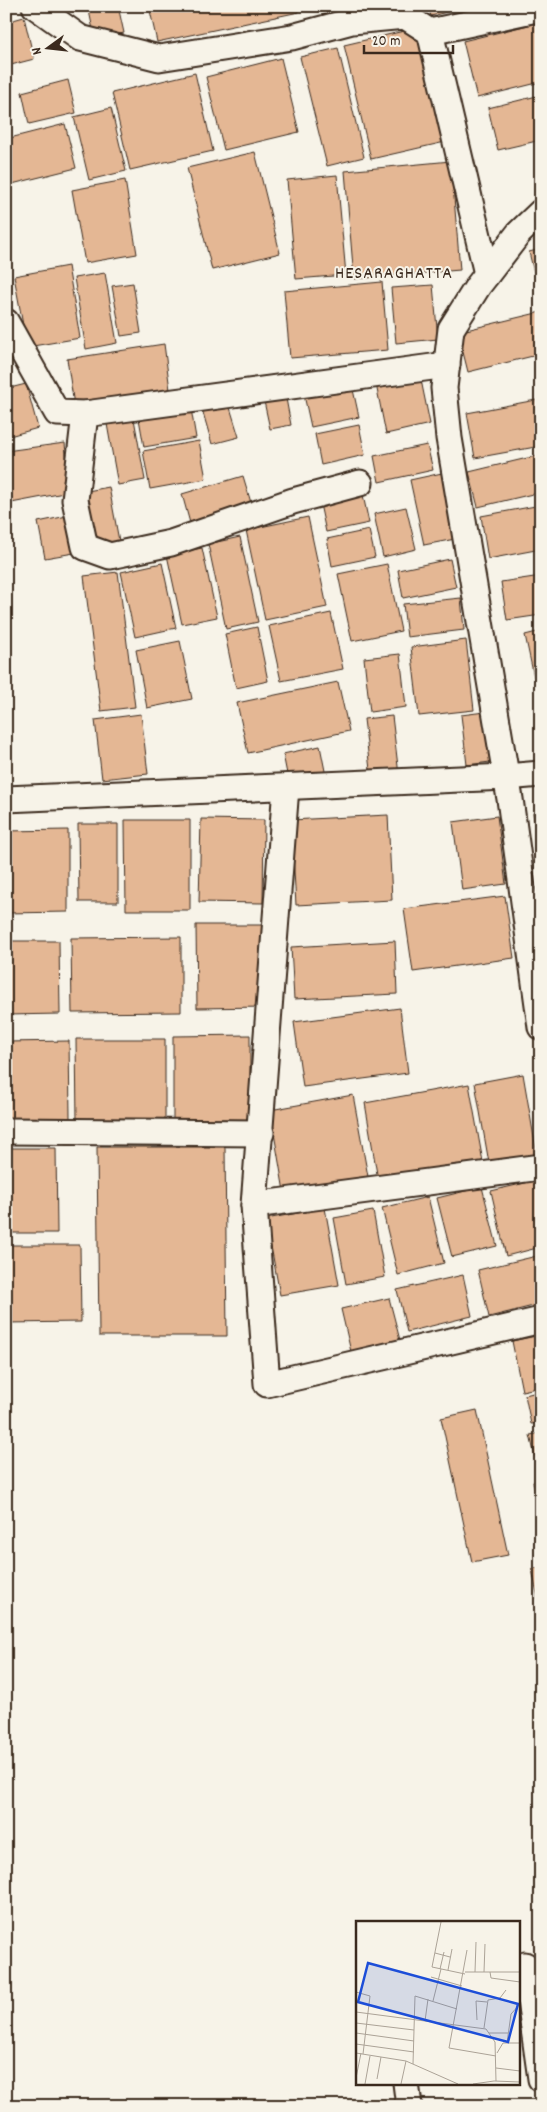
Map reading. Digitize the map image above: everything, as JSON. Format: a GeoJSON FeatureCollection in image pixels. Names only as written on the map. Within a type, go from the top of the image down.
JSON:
{"type":"FeatureCollection","features":[{"type":"Feature","properties":{"kind":"street"},"geometry":{"type":"LineString","coordinates":[[35,6],[80,38],[160,58],[292,37],[352,21],[405,16],[430,32],[487,274]]}},
{"type":"Feature","properties":{"kind":"street"},"geometry":{"type":"LineString","coordinates":[[430,32],[541,8]]}},
{"type":"Feature","properties":{"kind":"street"},"geometry":{"type":"LineString","coordinates":[[541,212],[518,233],[487,274],[451,329],[444,388],[449,438],[506,777],[541,1027]]}},
{"type":"Feature","properties":{"kind":"street"},"geometry":{"type":"LineString","coordinates":[[6,322],[57,413],[86,414],[447,365]]}},
{"type":"Feature","properties":{"kind":"street"},"geometry":{"type":"LineString","coordinates":[[86,414],[75,500],[85,547],[110,556],[171,543],[293,501],[360,483]]}},
{"type":"Feature","properties":{"kind":"street"},"geometry":{"type":"LineString","coordinates":[[6,799],[541,774]]}},
{"type":"Feature","properties":{"kind":"street"},"geometry":{"type":"LineString","coordinates":[[286,787],[254,1205],[267,1384],[541,1320]]}},
{"type":"Feature","properties":{"kind":"street"},"geometry":{"type":"LineString","coordinates":[[6,1131],[261,1133]]}},
{"type":"Feature","properties":{"kind":"street"},"geometry":{"type":"LineString","coordinates":[[254,1205],[541,1166]]}},
{"type":"Feature","properties":{"kind":"street"},"geometry":{"type":"LineString","coordinates":[[528,1964],[541,2079]]}},
{"type":"Feature","properties":{"kind":"street"},"geometry":{"type":"LineString","coordinates":[[406,2084],[409,2106]]}},
{"type":"Feature","properties":{"kind":"building"},"geometry":{"type":"Polygon","coordinates":[[[88,6],[118,6],[124,33],[95,39],[88,6]]]}},
{"type":"Feature","properties":{"kind":"building"},"geometry":{"type":"Polygon","coordinates":[[[149,6],[298,6],[299,12],[157,42],[149,6]]]}},
{"type":"Feature","properties":{"kind":"building"},"geometry":{"type":"Polygon","coordinates":[[[428,6],[470,6],[431,16],[428,6]]]}},
{"type":"Feature","properties":{"kind":"building"},"geometry":{"type":"Polygon","coordinates":[[[24,17],[34,59],[7,66],[6,22],[24,17]]]}},
{"type":"Feature","properties":{"kind":"building"},"geometry":{"type":"Polygon","coordinates":[[[541,22],[541,82],[477,98],[463,41],[541,22]]]}},
{"type":"Feature","properties":{"kind":"building"},"geometry":{"type":"Polygon","coordinates":[[[417,28],[445,142],[371,159],[344,45],[417,28]]]}},
{"type":"Feature","properties":{"kind":"building"},"geometry":{"type":"Polygon","coordinates":[[[338,48],[364,157],[327,166],[300,57],[338,48]]]}},
{"type":"Feature","properties":{"kind":"building"},"geometry":{"type":"Polygon","coordinates":[[[281,58],[299,132],[224,150],[206,77],[281,58]]]}},
{"type":"Feature","properties":{"kind":"building"},"geometry":{"type":"Polygon","coordinates":[[[195,73],[213,151],[130,170],[112,93],[195,73]]]}},
{"type":"Feature","properties":{"kind":"building"},"geometry":{"type":"Polygon","coordinates":[[[68,80],[76,113],[29,124],[22,92],[68,80]]]}},
{"type":"Feature","properties":{"kind":"building"},"geometry":{"type":"Polygon","coordinates":[[[541,95],[541,140],[498,150],[488,108],[541,95]]]}},
{"type":"Feature","properties":{"kind":"building"},"geometry":{"type":"Polygon","coordinates":[[[111,108],[126,171],[89,180],[74,117],[111,108]]]}},
{"type":"Feature","properties":{"kind":"building"},"geometry":{"type":"Polygon","coordinates":[[[65,124],[76,168],[12,184],[6,162],[6,139],[65,124]]]}},
{"type":"Feature","properties":{"kind":"building"},"geometry":{"type":"Polygon","coordinates":[[[255,152],[280,253],[212,270],[187,168],[255,152]]]}},
{"type":"Feature","properties":{"kind":"building"},"geometry":{"type":"Polygon","coordinates":[[[451,161],[460,270],[354,279],[345,171],[451,161]]]}},
{"type":"Feature","properties":{"kind":"building"},"geometry":{"type":"Polygon","coordinates":[[[337,175],[346,275],[296,279],[287,180],[337,175]]]}},
{"type":"Feature","properties":{"kind":"building"},"geometry":{"type":"Polygon","coordinates":[[[125,180],[137,254],[85,263],[72,190],[125,180]]]}},
{"type":"Feature","properties":{"kind":"building"},"geometry":{"type":"Polygon","coordinates":[[[541,249],[541,301],[529,252],[541,249]]]}},
{"type":"Feature","properties":{"kind":"building"},"geometry":{"type":"Polygon","coordinates":[[[68,266],[80,338],[27,347],[14,276],[68,266]]]}},
{"type":"Feature","properties":{"kind":"building"},"geometry":{"type":"Polygon","coordinates":[[[105,273],[117,343],[86,349],[74,278],[105,273]]]}},
{"type":"Feature","properties":{"kind":"building"},"geometry":{"type":"Polygon","coordinates":[[[382,282],[388,350],[290,358],[284,291],[382,282]]]}},
{"type":"Feature","properties":{"kind":"building"},"geometry":{"type":"Polygon","coordinates":[[[133,283],[141,333],[121,336],[112,286],[133,283]]]}},
{"type":"Feature","properties":{"kind":"building"},"geometry":{"type":"Polygon","coordinates":[[[433,285],[438,339],[396,343],[391,288],[433,285]]]}},
{"type":"Feature","properties":{"kind":"building"},"geometry":{"type":"Polygon","coordinates":[[[541,312],[541,354],[468,372],[458,332],[541,312]]]}},
{"type":"Feature","properties":{"kind":"building"},"geometry":{"type":"Polygon","coordinates":[[[164,344],[170,390],[74,405],[67,359],[164,344]]]}},
{"type":"Feature","properties":{"kind":"building"},"geometry":{"type":"Polygon","coordinates":[[[420,375],[430,424],[386,434],[376,384],[420,375]]]}},
{"type":"Feature","properties":{"kind":"building"},"geometry":{"type":"Polygon","coordinates":[[[26,384],[38,428],[6,437],[6,389],[26,384]]]}},
{"type":"Feature","properties":{"kind":"building"},"geometry":{"type":"Polygon","coordinates":[[[352,385],[359,417],[311,427],[304,395],[352,385]]]}},
{"type":"Feature","properties":{"kind":"building"},"geometry":{"type":"Polygon","coordinates":[[[284,388],[291,425],[270,429],[262,392],[284,388]]]}},
{"type":"Feature","properties":{"kind":"building"},"geometry":{"type":"Polygon","coordinates":[[[536,400],[541,426],[541,446],[475,458],[467,413],[536,400]]]}},
{"type":"Feature","properties":{"kind":"building"},"geometry":{"type":"Polygon","coordinates":[[[228,401],[239,437],[212,444],[202,409],[228,401]]]}},
{"type":"Feature","properties":{"kind":"building"},"geometry":{"type":"Polygon","coordinates":[[[190,403],[196,438],[144,447],[138,413],[190,403]]]}},
{"type":"Feature","properties":{"kind":"building"},"geometry":{"type":"Polygon","coordinates":[[[134,419],[145,480],[118,485],[107,424],[134,419]]]}},
{"type":"Feature","properties":{"kind":"building"},"geometry":{"type":"Polygon","coordinates":[[[359,425],[365,455],[321,465],[315,434],[359,425]]]}},
{"type":"Feature","properties":{"kind":"building"},"geometry":{"type":"Polygon","coordinates":[[[199,441],[206,479],[150,489],[143,451],[199,441]]]}},
{"type":"Feature","properties":{"kind":"building"},"geometry":{"type":"Polygon","coordinates":[[[65,443],[69,492],[6,504],[6,451],[65,443]]]}},
{"type":"Feature","properties":{"kind":"building"},"geometry":{"type":"Polygon","coordinates":[[[427,445],[433,470],[379,482],[374,456],[427,445]]]}},
{"type":"Feature","properties":{"kind":"building"},"geometry":{"type":"Polygon","coordinates":[[[540,455],[541,492],[478,507],[469,472],[540,455]]]}},
{"type":"Feature","properties":{"kind":"building"},"geometry":{"type":"Polygon","coordinates":[[[442,473],[455,539],[424,545],[410,480],[442,473]]]}},
{"type":"Feature","properties":{"kind":"building"},"geometry":{"type":"Polygon","coordinates":[[[243,476],[252,506],[190,523],[182,494],[243,476]]]}},
{"type":"Feature","properties":{"kind":"building"},"geometry":{"type":"Polygon","coordinates":[[[109,487],[119,541],[93,546],[82,492],[109,487]]]}},
{"type":"Feature","properties":{"kind":"building"},"geometry":{"type":"Polygon","coordinates":[[[363,495],[369,523],[326,532],[320,504],[363,495]]]}},
{"type":"Feature","properties":{"kind":"building"},"geometry":{"type":"Polygon","coordinates":[[[541,505],[541,549],[488,559],[481,516],[541,505]]]}},
{"type":"Feature","properties":{"kind":"building"},"geometry":{"type":"Polygon","coordinates":[[[406,507],[416,549],[383,557],[374,514],[406,507]]]}},
{"type":"Feature","properties":{"kind":"building"},"geometry":{"type":"Polygon","coordinates":[[[67,516],[74,553],[45,558],[38,522],[67,516]]]}},
{"type":"Feature","properties":{"kind":"building"},"geometry":{"type":"Polygon","coordinates":[[[308,517],[327,607],[265,620],[246,530],[308,517]]]}},
{"type":"Feature","properties":{"kind":"building"},"geometry":{"type":"Polygon","coordinates":[[[369,530],[375,557],[332,566],[327,539],[369,530]]]}},
{"type":"Feature","properties":{"kind":"building"},"geometry":{"type":"Polygon","coordinates":[[[240,537],[258,622],[226,629],[208,544],[240,537]]]}},
{"type":"Feature","properties":{"kind":"building"},"geometry":{"type":"Polygon","coordinates":[[[202,548],[217,617],[182,624],[167,555],[202,548]]]}},
{"type":"Feature","properties":{"kind":"building"},"geometry":{"type":"Polygon","coordinates":[[[450,559],[456,587],[403,598],[398,570],[450,559]]]}},
{"type":"Feature","properties":{"kind":"building"},"geometry":{"type":"Polygon","coordinates":[[[162,563],[176,628],[135,637],[121,572],[162,563]]]}},
{"type":"Feature","properties":{"kind":"building"},"geometry":{"type":"Polygon","coordinates":[[[387,564],[401,631],[352,641],[338,574],[387,564]]]}},
{"type":"Feature","properties":{"kind":"building"},"geometry":{"type":"Polygon","coordinates":[[[118,572],[135,707],[101,711],[84,576],[118,572]]]}},
{"type":"Feature","properties":{"kind":"building"},"geometry":{"type":"Polygon","coordinates":[[[541,576],[541,615],[507,620],[501,582],[541,576]]]}},
{"type":"Feature","properties":{"kind":"building"},"geometry":{"type":"Polygon","coordinates":[[[461,598],[464,630],[407,637],[403,604],[461,598]]]}},
{"type":"Feature","properties":{"kind":"building"},"geometry":{"type":"Polygon","coordinates":[[[331,613],[343,669],[281,681],[269,626],[331,613]]]}},
{"type":"Feature","properties":{"kind":"building"},"geometry":{"type":"Polygon","coordinates":[[[257,627],[268,681],[236,688],[225,634],[257,627]]]}},
{"type":"Feature","properties":{"kind":"building"},"geometry":{"type":"Polygon","coordinates":[[[541,631],[541,676],[534,677],[525,635],[541,631]]]}},
{"type":"Feature","properties":{"kind":"building"},"geometry":{"type":"Polygon","coordinates":[[[466,640],[474,710],[419,716],[411,647],[466,640]]]}},
{"type":"Feature","properties":{"kind":"building"},"geometry":{"type":"Polygon","coordinates":[[[180,641],[192,699],[147,708],[136,650],[180,641]]]}},
{"type":"Feature","properties":{"kind":"building"},"geometry":{"type":"Polygon","coordinates":[[[400,654],[406,707],[370,712],[364,658],[400,654]]]}},
{"type":"Feature","properties":{"kind":"building"},"geometry":{"type":"Polygon","coordinates":[[[338,682],[349,731],[248,753],[237,703],[338,682]]]}},
{"type":"Feature","properties":{"kind":"building"},"geometry":{"type":"Polygon","coordinates":[[[485,712],[490,762],[467,765],[461,715],[485,712]]]}},
{"type":"Feature","properties":{"kind":"building"},"geometry":{"type":"Polygon","coordinates":[[[141,714],[148,774],[102,779],[95,720],[141,714]]]}},
{"type":"Feature","properties":{"kind":"building"},"geometry":{"type":"Polygon","coordinates":[[[392,716],[399,775],[371,778],[364,719],[392,716]]]}},
{"type":"Feature","properties":{"kind":"building"},"geometry":{"type":"Polygon","coordinates":[[[320,746],[326,776],[289,784],[283,754],[320,746]]]}},
{"type":"Feature","properties":{"kind":"building"},"geometry":{"type":"Polygon","coordinates":[[[541,812],[541,874],[533,813],[541,812]]]}},
{"type":"Feature","properties":{"kind":"building"},"geometry":{"type":"Polygon","coordinates":[[[388,815],[392,900],[296,905],[291,820],[388,815]]]}},
{"type":"Feature","properties":{"kind":"building"},"geometry":{"type":"Polygon","coordinates":[[[497,816],[506,884],[462,890],[453,822],[497,816]]]}},
{"type":"Feature","properties":{"kind":"building"},"geometry":{"type":"Polygon","coordinates":[[[201,819],[264,820],[263,903],[199,902],[201,819]]]}},
{"type":"Feature","properties":{"kind":"building"},"geometry":{"type":"Polygon","coordinates":[[[125,820],[190,820],[190,910],[126,910],[125,820]]]}},
{"type":"Feature","properties":{"kind":"building"},"geometry":{"type":"Polygon","coordinates":[[[78,824],[118,824],[118,902],[79,902],[78,824]]]}},
{"type":"Feature","properties":{"kind":"building"},"geometry":{"type":"Polygon","coordinates":[[[68,830],[68,912],[6,913],[6,831],[68,830]]]}},
{"type":"Feature","properties":{"kind":"building"},"geometry":{"type":"Polygon","coordinates":[[[505,896],[514,958],[413,972],[404,909],[505,896]]]}},
{"type":"Feature","properties":{"kind":"building"},"geometry":{"type":"Polygon","coordinates":[[[196,925],[265,925],[266,1007],[197,1008],[196,925]]]}},
{"type":"Feature","properties":{"kind":"building"},"geometry":{"type":"Polygon","coordinates":[[[181,937],[181,1012],[72,1013],[71,938],[181,937]]]}},
{"type":"Feature","properties":{"kind":"building"},"geometry":{"type":"Polygon","coordinates":[[[6,941],[59,941],[60,1014],[6,1015],[6,941]]]}},
{"type":"Feature","properties":{"kind":"building"},"geometry":{"type":"Polygon","coordinates":[[[395,941],[397,994],[294,999],[291,947],[395,941]]]}},
{"type":"Feature","properties":{"kind":"building"},"geometry":{"type":"Polygon","coordinates":[[[400,1008],[408,1073],[303,1087],[294,1022],[400,1008]]]}},
{"type":"Feature","properties":{"kind":"building"},"geometry":{"type":"Polygon","coordinates":[[[250,1035],[250,1123],[173,1124],[173,1036],[250,1035]]]}},
{"type":"Feature","properties":{"kind":"building"},"geometry":{"type":"Polygon","coordinates":[[[76,1039],[165,1039],[165,1121],[77,1121],[76,1039]]]}},
{"type":"Feature","properties":{"kind":"building"},"geometry":{"type":"Polygon","coordinates":[[[69,1041],[70,1118],[6,1118],[6,1042],[69,1041]]]}},
{"type":"Feature","properties":{"kind":"building"},"geometry":{"type":"Polygon","coordinates":[[[523,1074],[537,1155],[489,1163],[475,1083],[523,1074]]]}},
{"type":"Feature","properties":{"kind":"building"},"geometry":{"type":"Polygon","coordinates":[[[469,1084],[483,1162],[378,1180],[365,1103],[469,1084]]]}},
{"type":"Feature","properties":{"kind":"building"},"geometry":{"type":"Polygon","coordinates":[[[353,1095],[369,1182],[285,1197],[270,1110],[353,1095]]]}},
{"type":"Feature","properties":{"kind":"building"},"geometry":{"type":"Polygon","coordinates":[[[97,1147],[225,1147],[227,1336],[99,1336],[97,1147]]]}},
{"type":"Feature","properties":{"kind":"building"},"geometry":{"type":"Polygon","coordinates":[[[6,1148],[56,1148],[57,1233],[6,1233],[6,1148]]]}},
{"type":"Feature","properties":{"kind":"building"},"geometry":{"type":"Polygon","coordinates":[[[538,1180],[541,1191],[541,1247],[506,1256],[491,1191],[538,1180]]]}},
{"type":"Feature","properties":{"kind":"building"},"geometry":{"type":"Polygon","coordinates":[[[482,1187],[497,1246],[452,1257],[437,1198],[482,1187]]]}},
{"type":"Feature","properties":{"kind":"building"},"geometry":{"type":"Polygon","coordinates":[[[428,1197],[444,1263],[398,1275],[382,1208],[428,1197]]]}},
{"type":"Feature","properties":{"kind":"building"},"geometry":{"type":"Polygon","coordinates":[[[325,1208],[339,1285],[280,1295],[266,1219],[325,1208]]]}},
{"type":"Feature","properties":{"kind":"building"},"geometry":{"type":"Polygon","coordinates":[[[373,1211],[385,1277],[346,1284],[334,1218],[373,1211]]]}},
{"type":"Feature","properties":{"kind":"building"},"geometry":{"type":"Polygon","coordinates":[[[6,1245],[80,1245],[81,1322],[6,1323],[6,1245]]]}},
{"type":"Feature","properties":{"kind":"building"},"geometry":{"type":"Polygon","coordinates":[[[541,1255],[541,1304],[489,1317],[478,1270],[541,1255]]]}},
{"type":"Feature","properties":{"kind":"building"},"geometry":{"type":"Polygon","coordinates":[[[463,1275],[472,1316],[407,1332],[397,1290],[463,1275]]]}},
{"type":"Feature","properties":{"kind":"building"},"geometry":{"type":"Polygon","coordinates":[[[389,1298],[401,1344],[352,1356],[341,1309],[389,1298]]]}},
{"type":"Feature","properties":{"kind":"building"},"geometry":{"type":"Polygon","coordinates":[[[541,1335],[541,1387],[522,1391],[512,1341],[541,1335]]]}},
{"type":"Feature","properties":{"kind":"building"},"geometry":{"type":"Polygon","coordinates":[[[541,1391],[541,1423],[531,1424],[525,1395],[541,1391]]]}},
{"type":"Feature","properties":{"kind":"building"},"geometry":{"type":"Polygon","coordinates":[[[477,1410],[508,1555],[472,1562],[441,1418],[477,1410]]]}},
{"type":"Feature","properties":{"kind":"building"},"geometry":{"type":"Polygon","coordinates":[[[541,1433],[541,1464],[537,1465],[530,1435],[541,1433]]]}},
{"type":"Feature","properties":{"kind":"building"},"geometry":{"type":"Polygon","coordinates":[[[541,1480],[541,1509],[539,1510],[533,1482],[541,1480]]]}},
{"type":"Feature","properties":{"kind":"building"},"geometry":{"type":"Polygon","coordinates":[[[541,1567],[541,1609],[540,1609],[532,1569],[541,1567]]]}},
{"type":"Feature","properties":{"kind":"district","name":"HESARAGHATTA"},"geometry":{"type":"Point","coordinates":[394,272]}}]}
